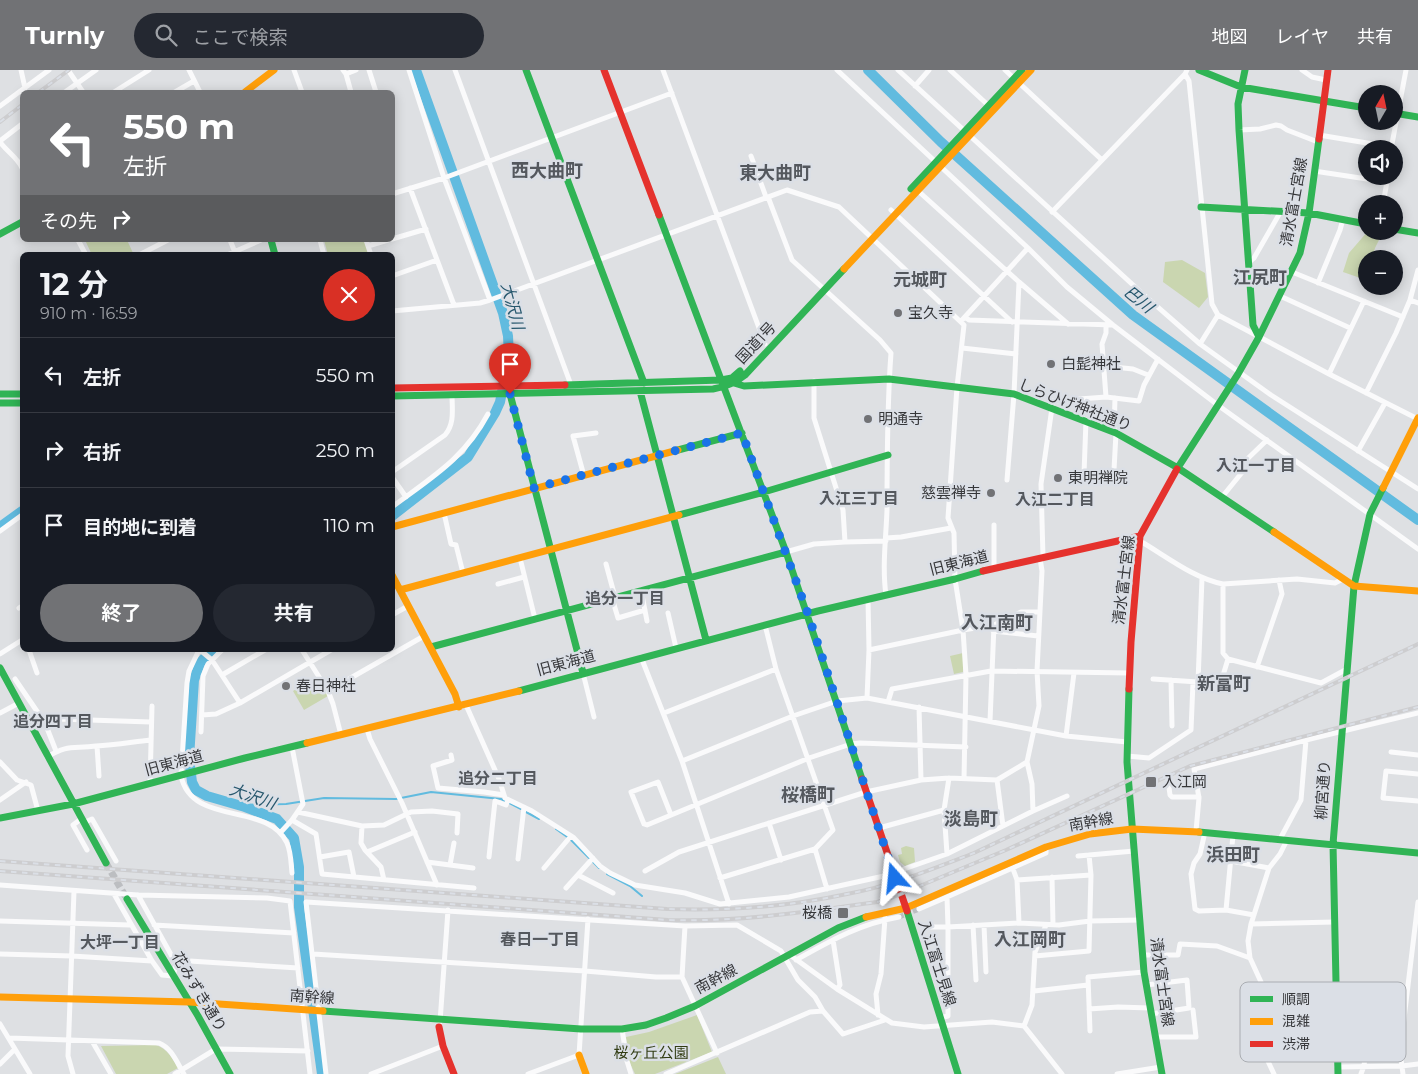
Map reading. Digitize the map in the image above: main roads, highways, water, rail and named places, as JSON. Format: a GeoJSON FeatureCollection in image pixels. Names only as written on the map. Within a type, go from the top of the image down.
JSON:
{"type":"FeatureCollection","features":[{"type":"Feature","properties":{"kind":"main road"},"geometry":{"type":"LineString","coordinates":[[248,90],[274,70]]}},
{"type":"Feature","properties":{"kind":"main road"},"geometry":{"type":"LineString","coordinates":[[526,70],[644,383]]}},
{"type":"Feature","properties":{"kind":"main road","name":"入江富士見線"},"geometry":{"type":"LineString","coordinates":[[604,70],[742,433],[808,614],[906,908],[958,1074]]}},
{"type":"Feature","properties":{"kind":"main road","name":"国道1号"},"geometry":{"type":"LineString","coordinates":[[395,388],[508,391],[640,391],[724,388],[745,375],[822,288],[1016,81],[1022,70]]}},
{"type":"Feature","properties":{"kind":"main road","name":"国道1号"},"geometry":{"type":"LineString","coordinates":[[966,136],[989,106],[1031,70]]}},
{"type":"Feature","properties":{"kind":"main road"},"geometry":{"type":"LineString","coordinates":[[1199,70],[1241,87],[1358,107]]}},
{"type":"Feature","properties":{"kind":"main road"},"geometry":{"type":"LineString","coordinates":[[1245,70],[1238,104],[1253,325],[1259,337]]}},
{"type":"Feature","properties":{"kind":"main road","name":"清水富士宮線"},"geometry":{"type":"LineString","coordinates":[[1161,1071],[1144,972],[1128,797],[1129,673],[1140,538],[1178,468],[1239,373],[1292,272],[1303,245],[1328,70]]}},
{"type":"Feature","properties":{"kind":"main road"},"geometry":{"type":"LineString","coordinates":[[1403,114],[1418,117]]}},
{"type":"Feature","properties":{"kind":"main road"},"geometry":{"type":"LineString","coordinates":[[1201,207],[1281,210],[1358,222]]}},
{"type":"Feature","properties":{"kind":"main road"},"geometry":{"type":"LineString","coordinates":[[0,234],[20,223]]}},
{"type":"Feature","properties":{"kind":"main road"},"geometry":{"type":"LineString","coordinates":[[1403,230],[1418,233]]}},
{"type":"Feature","properties":{"kind":"main road","name":"国道1号"},"geometry":{"type":"LineString","coordinates":[[733,381],[765,344],[822,288]]}},
{"type":"Feature","properties":{"kind":"main road","name":"しらひげ神社通り"},"geometry":{"type":"LineString","coordinates":[[733,381],[744,386],[814,381],[889,379],[1014,394],[1115,432],[1178,468],[1354,586]]}},
{"type":"Feature","properties":{"kind":"main road","name":"国道1号"},"geometry":{"type":"LineString","coordinates":[[508,391],[571,385],[733,381]]}},
{"type":"Feature","properties":{"kind":"main road","name":"国道1号"},"geometry":{"type":"LineString","coordinates":[[395,396],[498,390]]}},
{"type":"Feature","properties":{"kind":"main road"},"geometry":{"type":"LineString","coordinates":[[508,391],[568,610],[583,673]]}},
{"type":"Feature","properties":{"kind":"main road"},"geometry":{"type":"LineString","coordinates":[[640,391],[706,640]]}},
{"type":"Feature","properties":{"kind":"main road"},"geometry":{"type":"LineString","coordinates":[[0,394],[20,394]]}},
{"type":"Feature","properties":{"kind":"main road"},"geometry":{"type":"LineString","coordinates":[[0,403],[20,403]]}},
{"type":"Feature","properties":{"kind":"main road","name":"柳宮通り"},"geometry":{"type":"LineString","coordinates":[[1335,982],[1333,844],[1354,586],[1371,512],[1418,419]]}},
{"type":"Feature","properties":{"kind":"main road"},"geometry":{"type":"LineString","coordinates":[[395,527],[742,433]]}},
{"type":"Feature","properties":{"kind":"main road"},"geometry":{"type":"LineString","coordinates":[[400,590],[673,517],[888,456]]}},
{"type":"Feature","properties":{"kind":"main road","name":"旧東海道"},"geometry":{"type":"LineString","coordinates":[[0,818],[72,804],[245,758],[463,706],[641,657],[886,594],[955,579],[994,568],[1140,538]]}},
{"type":"Feature","properties":{"kind":"main road"},"geometry":{"type":"LineString","coordinates":[[431,647],[786,552]]}},
{"type":"Feature","properties":{"kind":"main road"},"geometry":{"type":"LineString","coordinates":[[395,580],[463,706]]}},
{"type":"Feature","properties":{"kind":"main road"},"geometry":{"type":"LineString","coordinates":[[1354,586],[1418,591]]}},
{"type":"Feature","properties":{"kind":"main road"},"geometry":{"type":"LineString","coordinates":[[0,668],[72,804],[106,863]]}},
{"type":"Feature","properties":{"kind":"main road","name":"南幹線"},"geometry":{"type":"LineString","coordinates":[[0,997],[189,1002],[582,1029],[622,1029],[646,1025],[695,1006],[790,958],[838,928],[866,917],[906,908],[1046,847],[1090,834],[1150,828],[1418,853]]}},
{"type":"Feature","properties":{"kind":"main road","name":"花みずき通り"},"geometry":{"type":"LineString","coordinates":[[128,899],[230,1074]]}},
{"type":"Feature","properties":{"kind":"main road"},"geometry":{"type":"LineString","coordinates":[[440,1027],[443,1046],[454,1074]]}},
{"type":"Feature","properties":{"kind":"main road"},"geometry":{"type":"LineString","coordinates":[[579,1054],[586,1074]]}},
{"type":"Feature","properties":{"kind":"waterway","name":"大沢川"},"geometry":{"type":"LineString","coordinates":[[395,514],[468,457],[500,402],[509,357],[508,336],[503,313],[416,70]]}},
{"type":"Feature","properties":{"kind":"waterway","name":"巴川"},"geometry":{"type":"LineString","coordinates":[[868,70],[941,142],[1133,315],[1418,520]]}},
{"type":"Feature","properties":{"kind":"waterway"},"geometry":{"type":"LineString","coordinates":[[0,527],[20,512]]}},
{"type":"Feature","properties":{"kind":"waterway","name":"大沢川"},"geometry":{"type":"LineString","coordinates":[[210,652],[200,663],[194,680],[189,758],[192,782],[196,790],[207,796],[277,819],[294,838],[299,867],[299,907],[322,1074]]}},
{"type":"Feature","properties":{"kind":"waterway"},"geometry":{"type":"LineString","coordinates":[[238,805],[286,804],[324,798],[396,799],[431,792],[501,799],[521,809]]}},
{"type":"Feature","properties":{"kind":"waterway"},"geometry":{"type":"LineString","coordinates":[[526,812],[539,819]]}},
{"type":"Feature","properties":{"kind":"waterway"},"geometry":{"type":"LineString","coordinates":[[556,829],[570,839],[599,868]]}},
{"type":"Feature","properties":{"kind":"waterway"},"geometry":{"type":"LineString","coordinates":[[607,874],[630,886],[642,896]]}},
{"type":"Feature","properties":{"kind":"tunnel"},"geometry":{"type":"LineString","coordinates":[[106,863],[127,899]]}},
{"type":"Feature","properties":{"kind":"tunnel"},"geometry":{"type":"LineString","coordinates":[[899,917],[919,909]]}},
{"type":"Feature","properties":{"kind":"railway"},"geometry":{"type":"LineString","coordinates":[[42,90],[69,70]]}},
{"type":"Feature","properties":{"kind":"railway"},"geometry":{"type":"LineString","coordinates":[[0,122],[20,107]]}},
{"type":"Feature","properties":{"kind":"railway"},"geometry":{"type":"LineString","coordinates":[[0,861],[667,909],[735,909],[802,902],[863,891],[974,853],[1418,644]]}},
{"type":"Feature","properties":{"kind":"railway"},"geometry":{"type":"LineString","coordinates":[[0,871],[668,920],[747,918],[799,913],[877,902],[891,898],[1006,850],[1190,766],[1418,707]]}},
{"type":"Feature","properties":{"kind":"place","name":"宝久寺"},"geometry":{"type":"Point","coordinates":[898,313]}},
{"type":"Feature","properties":{"kind":"place","name":"白髭神社"},"geometry":{"type":"Point","coordinates":[1051,364]}},
{"type":"Feature","properties":{"kind":"place","name":"明通寺"},"geometry":{"type":"Point","coordinates":[868,419]}},
{"type":"Feature","properties":{"kind":"place","name":"東明禅院"},"geometry":{"type":"Point","coordinates":[1058,478]}},
{"type":"Feature","properties":{"kind":"place","name":"慈雲禅寺"},"geometry":{"type":"Point","coordinates":[991,493]}},
{"type":"Feature","properties":{"kind":"place","name":"春日神社"},"geometry":{"type":"Point","coordinates":[286,686]}},
{"type":"Feature","properties":{"kind":"place","name":"入江岡"},"geometry":{"type":"Point","coordinates":[1151,782]}},
{"type":"Feature","properties":{"kind":"place","name":"桜橋"},"geometry":{"type":"Point","coordinates":[843,913]}},
{"type":"Feature","properties":{"kind":"district","name":"西大曲町"},"geometry":{"type":"Point","coordinates":[547,171]}},
{"type":"Feature","properties":{"kind":"district","name":"東大曲町"},"geometry":{"type":"Point","coordinates":[775,173]}},
{"type":"Feature","properties":{"kind":"district","name":"江尻町"},"geometry":{"type":"Point","coordinates":[1260,278]}},
{"type":"Feature","properties":{"kind":"district","name":"元城町"},"geometry":{"type":"Point","coordinates":[920,280]}},
{"type":"Feature","properties":{"kind":"district","name":"入江一丁目"},"geometry":{"type":"Point","coordinates":[1256,465]}},
{"type":"Feature","properties":{"kind":"district","name":"入江三丁目"},"geometry":{"type":"Point","coordinates":[859,498]}},
{"type":"Feature","properties":{"kind":"district","name":"入江二丁目"},"geometry":{"type":"Point","coordinates":[1055,499]}},
{"type":"Feature","properties":{"kind":"district","name":"追分一丁目"},"geometry":{"type":"Point","coordinates":[625,598]}},
{"type":"Feature","properties":{"kind":"district","name":"入江南町"},"geometry":{"type":"Point","coordinates":[997,623]}},
{"type":"Feature","properties":{"kind":"district","name":"新富町"},"geometry":{"type":"Point","coordinates":[1224,684]}},
{"type":"Feature","properties":{"kind":"district","name":"追分四丁目"},"geometry":{"type":"Point","coordinates":[53,721]}},
{"type":"Feature","properties":{"kind":"district","name":"追分二丁目"},"geometry":{"type":"Point","coordinates":[498,778]}},
{"type":"Feature","properties":{"kind":"district","name":"桜橋町"},"geometry":{"type":"Point","coordinates":[808,795]}},
{"type":"Feature","properties":{"kind":"district","name":"淡島町"},"geometry":{"type":"Point","coordinates":[971,819]}},
{"type":"Feature","properties":{"kind":"district","name":"浜田町"},"geometry":{"type":"Point","coordinates":[1233,855]}},
{"type":"Feature","properties":{"kind":"district","name":"春日一丁目"},"geometry":{"type":"Point","coordinates":[540,939]}},
{"type":"Feature","properties":{"kind":"district","name":"入江岡町"},"geometry":{"type":"Point","coordinates":[1030,940]}},
{"type":"Feature","properties":{"kind":"district","name":"大坪一丁目"},"geometry":{"type":"Point","coordinates":[120,942]}},
{"type":"Feature","properties":{"kind":"park label","name":"桜ヶ丘公園"},"geometry":{"type":"Point","coordinates":[651,1053]}}]}
